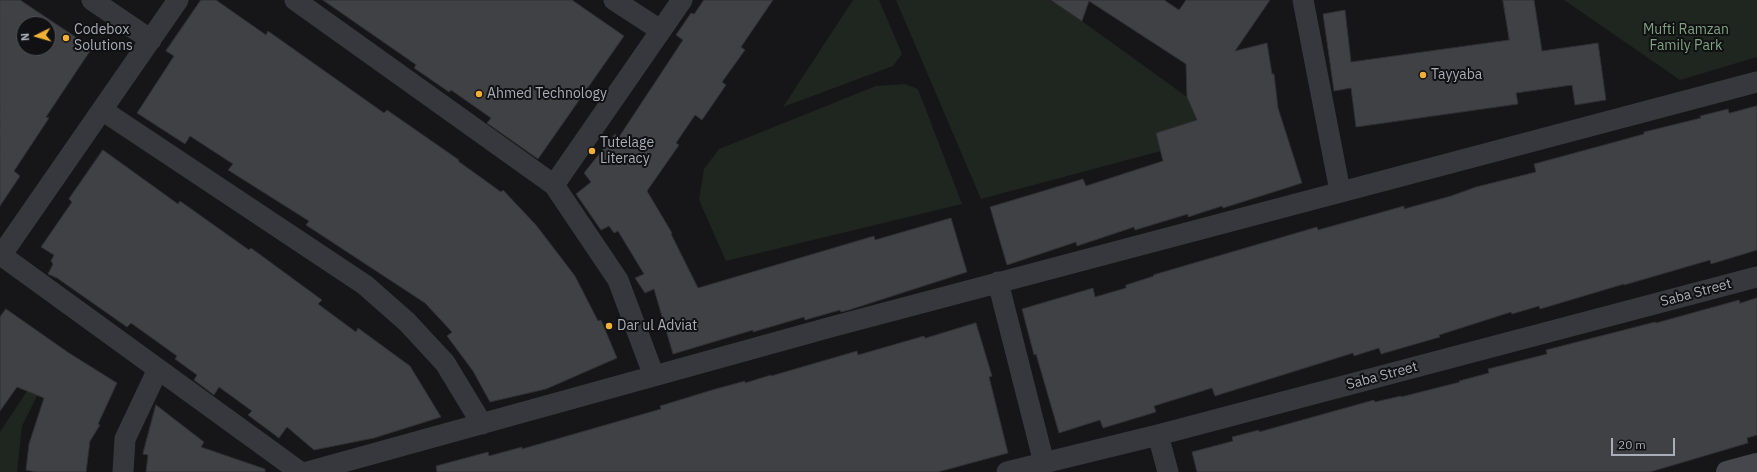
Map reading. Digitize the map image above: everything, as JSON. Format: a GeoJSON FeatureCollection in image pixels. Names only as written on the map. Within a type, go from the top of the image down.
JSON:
{"type":"FeatureCollection","features":[{"type":"Feature","properties":{"kind":"street"},"geometry":{"type":"LineString","coordinates":[[92,0],[151,40]]}},
{"type":"Feature","properties":{"kind":"street"},"geometry":{"type":"LineString","coordinates":[[178,0],[1,256],[300,472]]}},
{"type":"Feature","properties":{"kind":"street"},"geometry":{"type":"LineString","coordinates":[[295,0],[554,186],[618,280],[654,376]]}},
{"type":"Feature","properties":{"kind":"street"},"geometry":{"type":"LineString","coordinates":[[614,0],[660,30]]}},
{"type":"Feature","properties":{"kind":"street"},"geometry":{"type":"LineString","coordinates":[[554,186],[682,0]]}},
{"type":"Feature","properties":{"kind":"street"},"geometry":{"type":"LineString","coordinates":[[1303,0],[1340,191]]}},
{"type":"Feature","properties":{"kind":"street"},"geometry":{"type":"LineString","coordinates":[[307,472],[998,282],[1757,82]]}},
{"type":"Feature","properties":{"kind":"street"},"geometry":{"type":"LineString","coordinates":[[102,110],[365,285],[407,322],[446,363],[482,424]]}},
{"type":"Feature","properties":{"kind":"street","name":"Saba Street"},"geometry":{"type":"LineString","coordinates":[[1007,472],[1158,435],[1757,277]]}},
{"type":"Feature","properties":{"kind":"street"},"geometry":{"type":"LineString","coordinates":[[998,282],[1044,463]]}},
{"type":"Feature","properties":{"kind":"street"},"geometry":{"type":"LineString","coordinates":[[123,472],[125,439],[158,369]]}},
{"type":"Feature","properties":{"kind":"street"},"geometry":{"type":"LineString","coordinates":[[1158,435],[1168,472]]}},
{"type":"Feature","properties":{"kind":"street"},"geometry":{"type":"LineString","coordinates":[[1727,472],[1757,464]]}},
{"type":"Feature","properties":{"kind":"green space"},"geometry":{"type":"Polygon","coordinates":[[[853,0],[879,0],[902,54],[893,66],[783,107],[853,0]]]}},
{"type":"Feature","properties":{"kind":"green space"},"geometry":{"type":"Polygon","coordinates":[[[896,0],[1050,0],[1082,21],[1187,97],[1197,120],[1156,133],[1161,151],[981,199],[896,0]]]}},
{"type":"Feature","properties":{"kind":"green space","name":"Mufti Ramzan Family Park"},"geometry":{"type":"Polygon","coordinates":[[[1564,0],[1757,0],[1757,57],[1680,80],[1564,0]]]}},
{"type":"Feature","properties":{"kind":"green space"},"geometry":{"type":"Polygon","coordinates":[[[905,84],[918,89],[962,204],[726,261],[699,200],[704,169],[719,149],[876,86],[905,84]]]}},
{"type":"Feature","properties":{"kind":"green space"},"geometry":{"type":"Polygon","coordinates":[[[52,353],[41,388],[22,426],[17,472],[0,472],[0,432],[52,353]]]}},
{"type":"Feature","properties":{"kind":"building"},"geometry":{"type":"Polygon","coordinates":[[[0,0],[20,0],[44,16],[16,16],[16,56],[56,56],[56,24],[92,48],[46,117],[49,118],[14,171],[20,176],[0,206],[0,0]]]}},
{"type":"Feature","properties":{"kind":"building"},"geometry":{"type":"Polygon","coordinates":[[[201,0],[216,0],[266,35],[268,31],[384,113],[387,110],[459,160],[458,161],[501,192],[503,190],[536,225],[575,276],[598,321],[601,320],[617,358],[546,389],[490,402],[473,371],[447,336],[452,332],[425,303],[306,225],[309,221],[228,170],[233,164],[190,136],[185,144],[137,113],[174,56],[166,51],[201,0]]]}},
{"type":"Feature","properties":{"kind":"building"},"geometry":{"type":"Polygon","coordinates":[[[323,0],[572,0],[624,36],[538,159],[487,123],[491,118],[451,90],[449,92],[414,68],[416,65],[323,0]]]}},
{"type":"Feature","properties":{"kind":"building"},"geometry":{"type":"Polygon","coordinates":[[[704,0],[773,0],[741,47],[745,50],[722,82],[726,85],[702,120],[695,115],[676,143],[679,145],[647,191],[672,233],[671,234],[698,288],[874,236],[875,240],[951,218],[967,272],[849,310],[841,312],[840,310],[805,320],[804,317],[753,332],[753,330],[673,354],[654,289],[645,293],[635,278],[644,274],[618,231],[614,233],[609,226],[601,230],[576,194],[591,182],[584,173],[615,134],[619,137],[683,40],[676,35],[691,13],[694,14],[704,0]]]}},
{"type":"Feature","properties":{"kind":"building"},"geometry":{"type":"Polygon","coordinates":[[[1051,0],[1164,0],[1179,10],[1186,0],[1270,0],[1235,51],[1267,43],[1272,74],[1274,74],[1278,108],[1302,183],[1223,208],[1222,206],[1188,217],[1188,214],[1135,230],[1134,227],[1077,246],[1076,242],[1007,265],[990,207],[1083,179],[1086,186],[1163,161],[1156,133],[1197,120],[1187,97],[1186,64],[1089,1],[1082,21],[1051,0]]]}},
{"type":"Feature","properties":{"kind":"building","name":"Tayyaba"},"geometry":{"type":"Polygon","coordinates":[[[1503,0],[1534,0],[1542,51],[1598,43],[1606,100],[1575,105],[1572,85],[1516,93],[1518,104],[1356,127],[1351,88],[1334,91],[1323,14],[1345,10],[1351,62],[1509,40],[1503,0]]]}},
{"type":"Feature","properties":{"kind":"building"},"geometry":{"type":"Polygon","coordinates":[[[1757,106],[1757,250],[1711,264],[1710,260],[1540,309],[1539,306],[1512,314],[1511,312],[1439,335],[1440,337],[1381,354],[1379,348],[1354,356],[1353,353],[1215,396],[1212,388],[1154,406],[1156,412],[1103,428],[1100,420],[1059,433],[1036,354],[1034,355],[1022,309],[1093,288],[1095,297],[1126,288],[1126,285],[1154,276],[1153,275],[1317,227],[1318,230],[1404,206],[1404,209],[1451,196],[1476,187],[1536,172],[1534,164],[1644,134],[1644,132],[1701,118],[1700,116],[1728,109],[1729,113],[1757,106]]]}},
{"type":"Feature","properties":{"kind":"building"},"geometry":{"type":"Polygon","coordinates":[[[103,150],[178,204],[180,201],[249,250],[251,248],[322,300],[318,304],[356,332],[358,328],[410,366],[441,417],[374,438],[314,450],[287,427],[279,438],[248,415],[252,411],[219,387],[214,395],[194,380],[197,375],[175,359],[177,356],[131,323],[127,327],[57,278],[48,274],[53,264],[51,261],[54,255],[41,247],[72,202],[69,199],[103,150]]]}},
{"type":"Feature","properties":{"kind":"building"},"geometry":{"type":"Polygon","coordinates":[[[1757,298],[1757,435],[1747,438],[1748,443],[1650,472],[1197,472],[1192,452],[1233,441],[1232,437],[1259,430],[1259,432],[1374,400],[1375,402],[1401,397],[1460,382],[1459,381],[1489,373],[1488,369],[1547,354],[1546,350],[1655,322],[1656,323],[1739,300],[1740,303],[1757,298]]]}},
{"type":"Feature","properties":{"kind":"building"},"geometry":{"type":"Polygon","coordinates":[[[6,309],[69,353],[117,383],[98,424],[100,425],[90,441],[86,472],[36,472],[26,470],[29,444],[44,398],[17,387],[0,411],[0,317],[6,309]]]}},
{"type":"Feature","properties":{"kind":"building"},"geometry":{"type":"Polygon","coordinates":[[[976,323],[992,376],[989,377],[1008,453],[938,472],[437,472],[436,466],[488,452],[489,456],[522,447],[522,449],[661,409],[660,406],[712,390],[745,381],[745,383],[857,351],[858,355],[976,323]]]}},
{"type":"Feature","properties":{"kind":"building"},"geometry":{"type":"Polygon","coordinates":[[[156,405],[204,442],[201,447],[265,469],[265,472],[146,472],[148,455],[143,454],[156,405]]]}},
{"type":"Feature","properties":{"kind":"place","name":"Codebox Solutions"},"geometry":{"type":"Point","coordinates":[66,38]}},
{"type":"Feature","properties":{"kind":"place","name":"Tayyaba"},"geometry":{"type":"Point","coordinates":[1423,75]}},
{"type":"Feature","properties":{"kind":"place","name":"Ahmed Technology"},"geometry":{"type":"Point","coordinates":[479,94]}},
{"type":"Feature","properties":{"kind":"place","name":"Tutelage Literacy"},"geometry":{"type":"Point","coordinates":[592,151]}},
{"type":"Feature","properties":{"kind":"place","name":"Dar ul Adviat"},"geometry":{"type":"Point","coordinates":[609,326]}}]}
